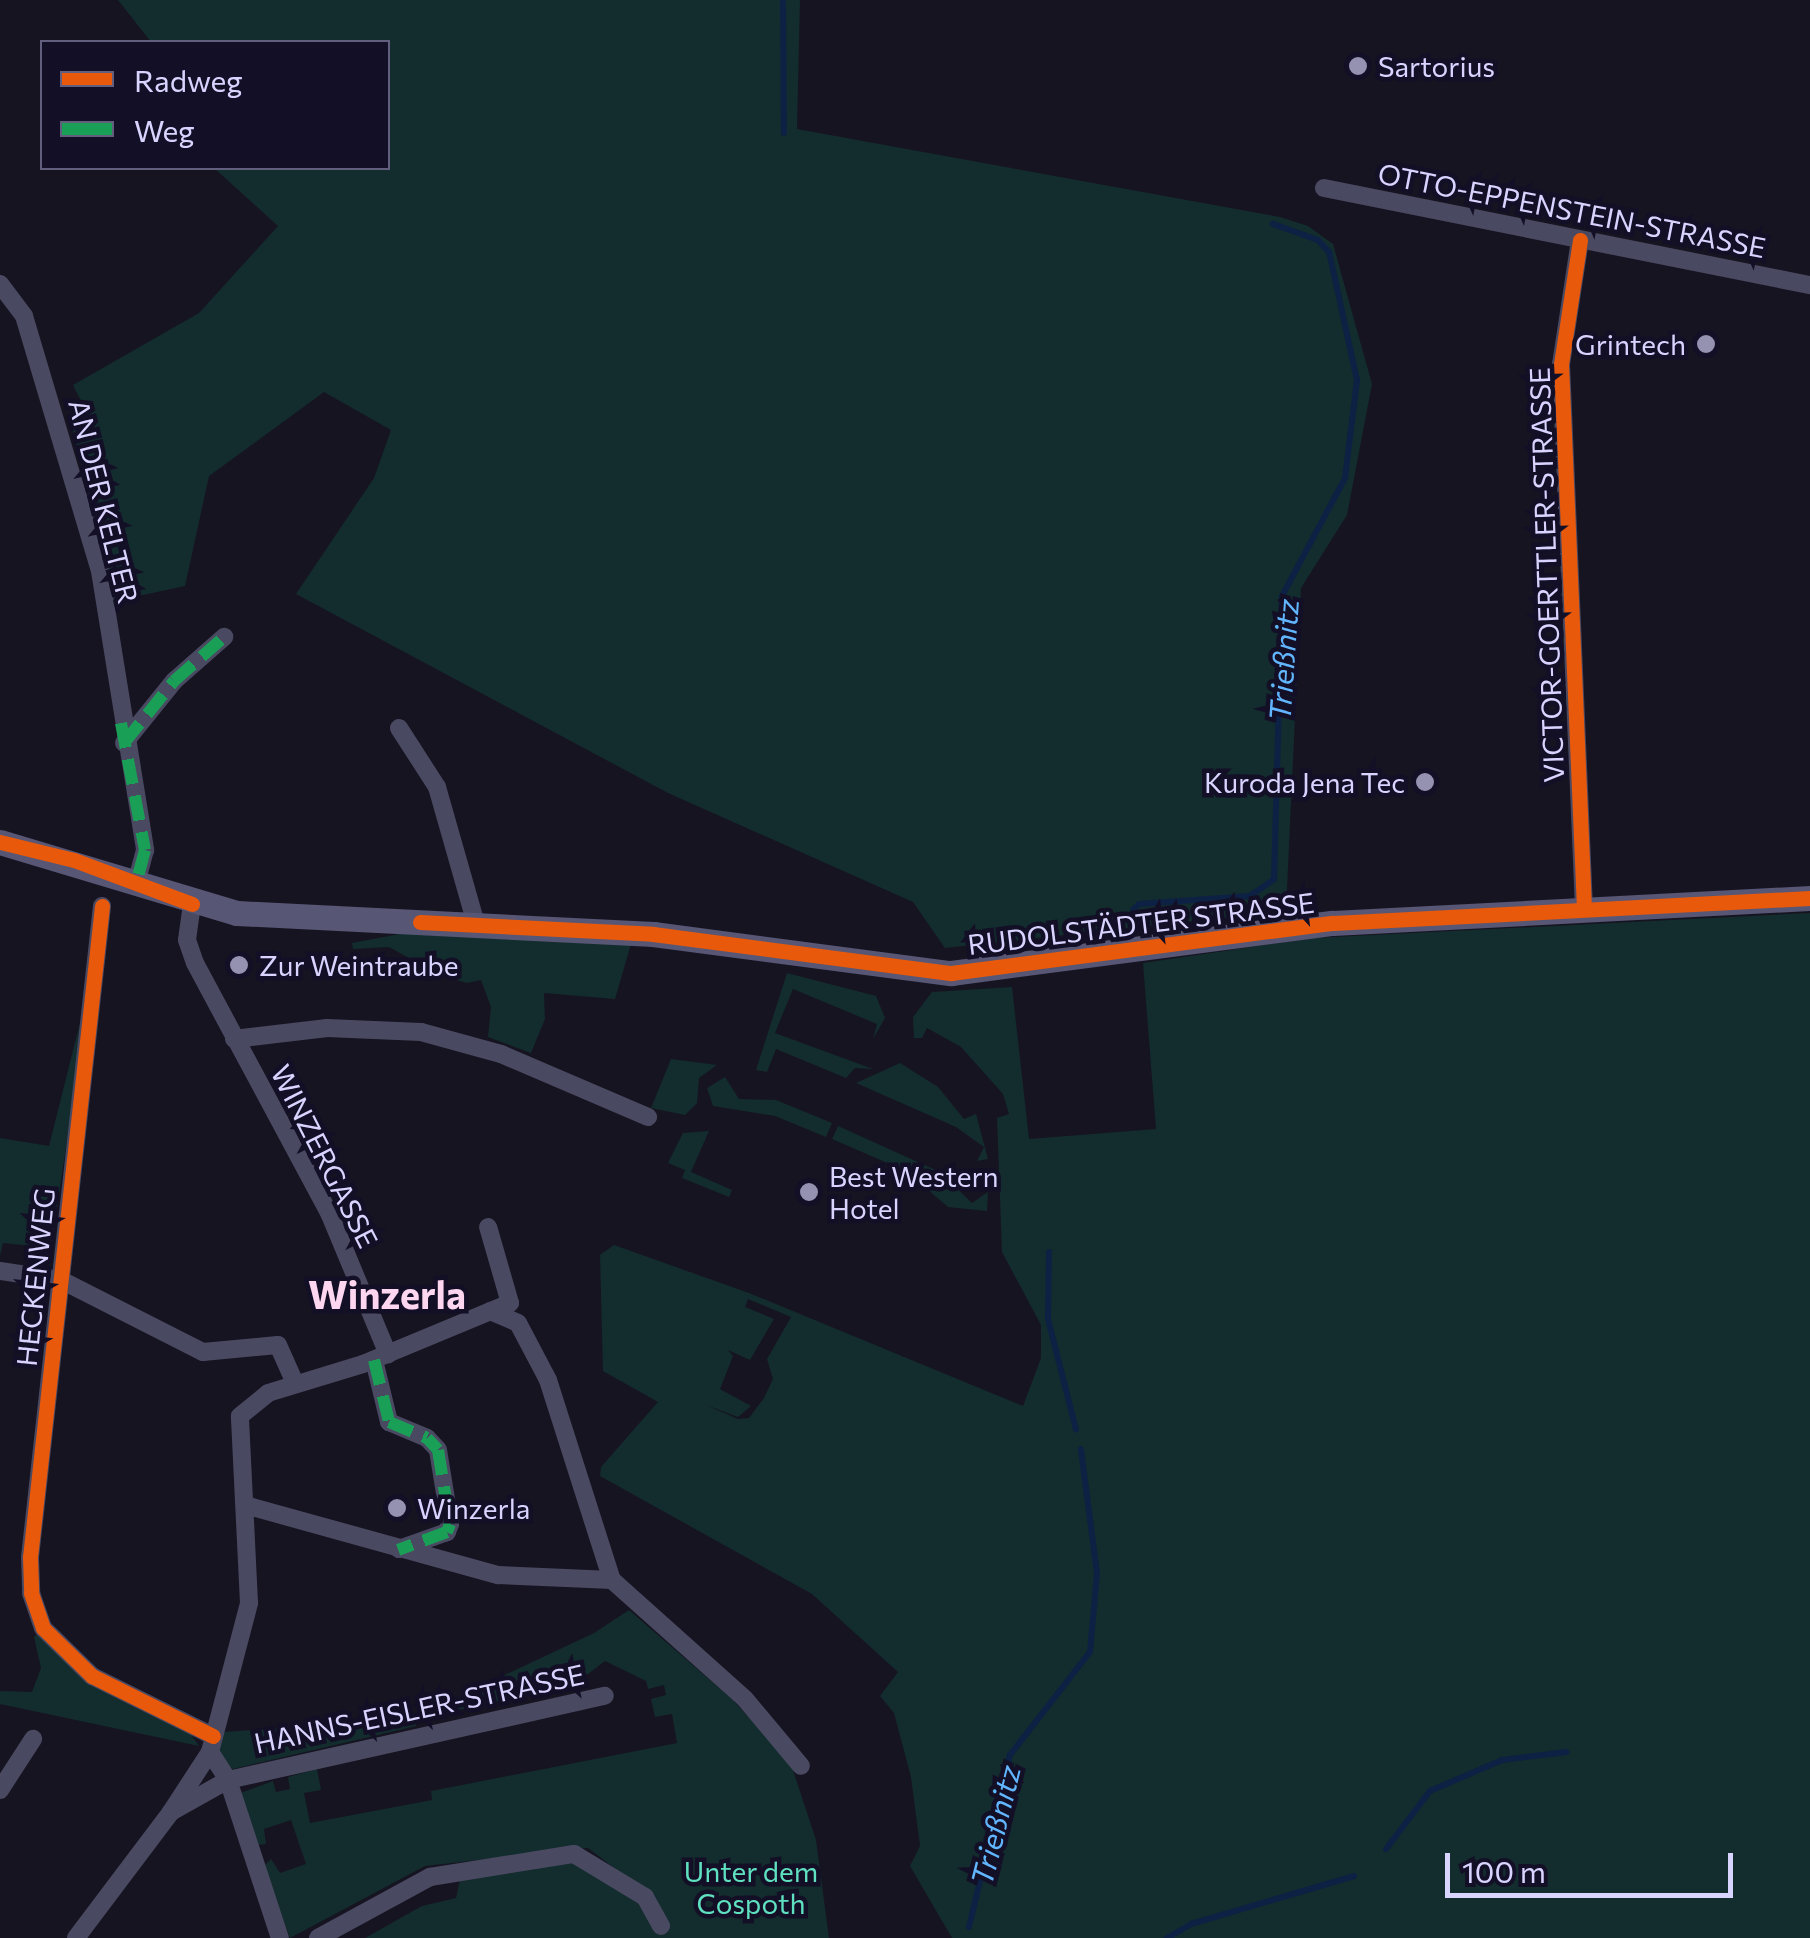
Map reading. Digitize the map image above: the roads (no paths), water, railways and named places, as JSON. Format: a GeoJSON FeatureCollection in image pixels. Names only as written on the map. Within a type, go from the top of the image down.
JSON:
{"type":"FeatureCollection","features":[{"type":"Feature","properties":{"kind":"street","name":"OTTO-EPPENSTEIN-STRASSE"},"geometry":{"type":"LineString","coordinates":[[1324,188],[1810,285]]}},
{"type":"Feature","properties":{"kind":"street","name":"VICTOR-GOERTTLER-STRASSE"},"geometry":{"type":"LineString","coordinates":[[1580,240],[1560,364],[1584,909]]}},
{"type":"Feature","properties":{"kind":"street","name":"AN DER KELTER"},"geometry":{"type":"LineString","coordinates":[[0,284],[24,316],[78,486],[100,570],[124,743],[146,850],[136,883]]}},
{"type":"Feature","properties":{"kind":"street"},"geometry":{"type":"LineString","coordinates":[[124,743],[174,681],[224,637]]}},
{"type":"Feature","properties":{"kind":"street"},"geometry":{"type":"LineString","coordinates":[[399,728],[437,787],[476,924]]}},
{"type":"Feature","properties":{"kind":"street","name":"RUDOLSTÄDTER STRASSE"},"geometry":{"type":"LineString","coordinates":[[0,842],[192,904],[265,916],[653,934],[951,972],[1334,923],[1810,898]]}},
{"type":"Feature","properties":{"kind":"street","name":"WINZERGASSE"},"geometry":{"type":"LineString","coordinates":[[192,904],[187,940],[234,1040],[330,1215],[381,1357],[389,1422],[427,1438],[438,1450],[450,1524],[445,1533],[398,1550]]}},
{"type":"Feature","properties":{"kind":"street","name":"HECKENWEG"},"geometry":{"type":"LineString","coordinates":[[102,906],[30,1557],[35,1608],[55,1642],[92,1676],[212,1744]]}},
{"type":"Feature","properties":{"kind":"street","name":"WINZERGASSE"},"geometry":{"type":"LineString","coordinates":[[234,1040],[327,1028],[421,1032],[500,1054],[648,1117]]}},
{"type":"Feature","properties":{"kind":"street"},"geometry":{"type":"LineString","coordinates":[[171,1812],[212,1744],[248,1603],[240,1416],[254,1400],[381,1357],[510,1303],[488,1227]]}},
{"type":"Feature","properties":{"kind":"street"},"geometry":{"type":"LineString","coordinates":[[0,1271],[61,1280],[203,1352],[278,1345],[295,1383]]}},
{"type":"Feature","properties":{"kind":"street"},"geometry":{"type":"LineString","coordinates":[[490,1311],[518,1323],[548,1380],[612,1580],[744,1699],[801,1766]]}},
{"type":"Feature","properties":{"kind":"street"},"geometry":{"type":"LineString","coordinates":[[245,1505],[336,1526],[398,1550],[508,1576],[612,1580]]}},
{"type":"Feature","properties":{"kind":"street","name":"HANNS-EISLER-STRASSE"},"geometry":{"type":"LineString","coordinates":[[76,1938],[171,1812],[228,1780],[605,1696]]}},
{"type":"Feature","properties":{"kind":"street"},"geometry":{"type":"LineString","coordinates":[[0,1790],[32,1739]]}},
{"type":"Feature","properties":{"kind":"street"},"geometry":{"type":"LineString","coordinates":[[212,1744],[228,1780],[280,1938]]}},
{"type":"Feature","properties":{"kind":"street"},"geometry":{"type":"LineString","coordinates":[[318,1938],[430,1878],[574,1854],[645,1897],[661,1926]]}},
{"type":"Feature","properties":{"kind":"waterway","name":"Trießnitz"},"geometry":{"type":"LineString","coordinates":[[783,0],[784,133]]}},
{"type":"Feature","properties":{"kind":"waterway","name":"Trießnitz"},"geometry":{"type":"LineString","coordinates":[[1133,910],[1139,904],[1250,896],[1274,879],[1282,596],[1345,478],[1357,380],[1329,252],[1318,240],[1273,224]]}},
{"type":"Feature","properties":{"kind":"waterway","name":"Trießnitz"},"geometry":{"type":"LineString","coordinates":[[1049,1252],[1048,1319],[1076,1430]]}},
{"type":"Feature","properties":{"kind":"waterway","name":"Trießnitz"},"geometry":{"type":"LineString","coordinates":[[969,1927],[1010,1755],[1090,1652],[1097,1573],[1081,1449]]}},
{"type":"Feature","properties":{"kind":"waterway","name":"Trießnitz"},"geometry":{"type":"LineString","coordinates":[[1386,1849],[1430,1791],[1502,1760],[1567,1752]]}},
{"type":"Feature","properties":{"kind":"waterway","name":"Trießnitz"},"geometry":{"type":"LineString","coordinates":[[1167,1938],[1191,1924],[1354,1876]]}},
{"type":"Feature","properties":{"kind":"place","name":"Sartorius"},"geometry":{"type":"Point","coordinates":[1358,66]}},
{"type":"Feature","properties":{"kind":"place","name":"Grintech"},"geometry":{"type":"Point","coordinates":[1706,344]}},
{"type":"Feature","properties":{"kind":"place","name":"Kuroda Jena Tec"},"geometry":{"type":"Point","coordinates":[1425,782]}},
{"type":"Feature","properties":{"kind":"place","name":"Zur Weintraube"},"geometry":{"type":"Point","coordinates":[239,965]}},
{"type":"Feature","properties":{"kind":"place","name":"Best Western Hotel"},"geometry":{"type":"Point","coordinates":[809,1192]}},
{"type":"Feature","properties":{"kind":"place","name":"Winzerla"},"geometry":{"type":"Point","coordinates":[397,1508]}},
{"type":"Feature","properties":{"kind":"district","name":"Winzerla"},"geometry":{"type":"Point","coordinates":[387,1294]}},
{"type":"Feature","properties":{"kind":"park label","name":"Unter dem Cospoth"},"geometry":{"type":"Point","coordinates":[751,1887]}}]}
